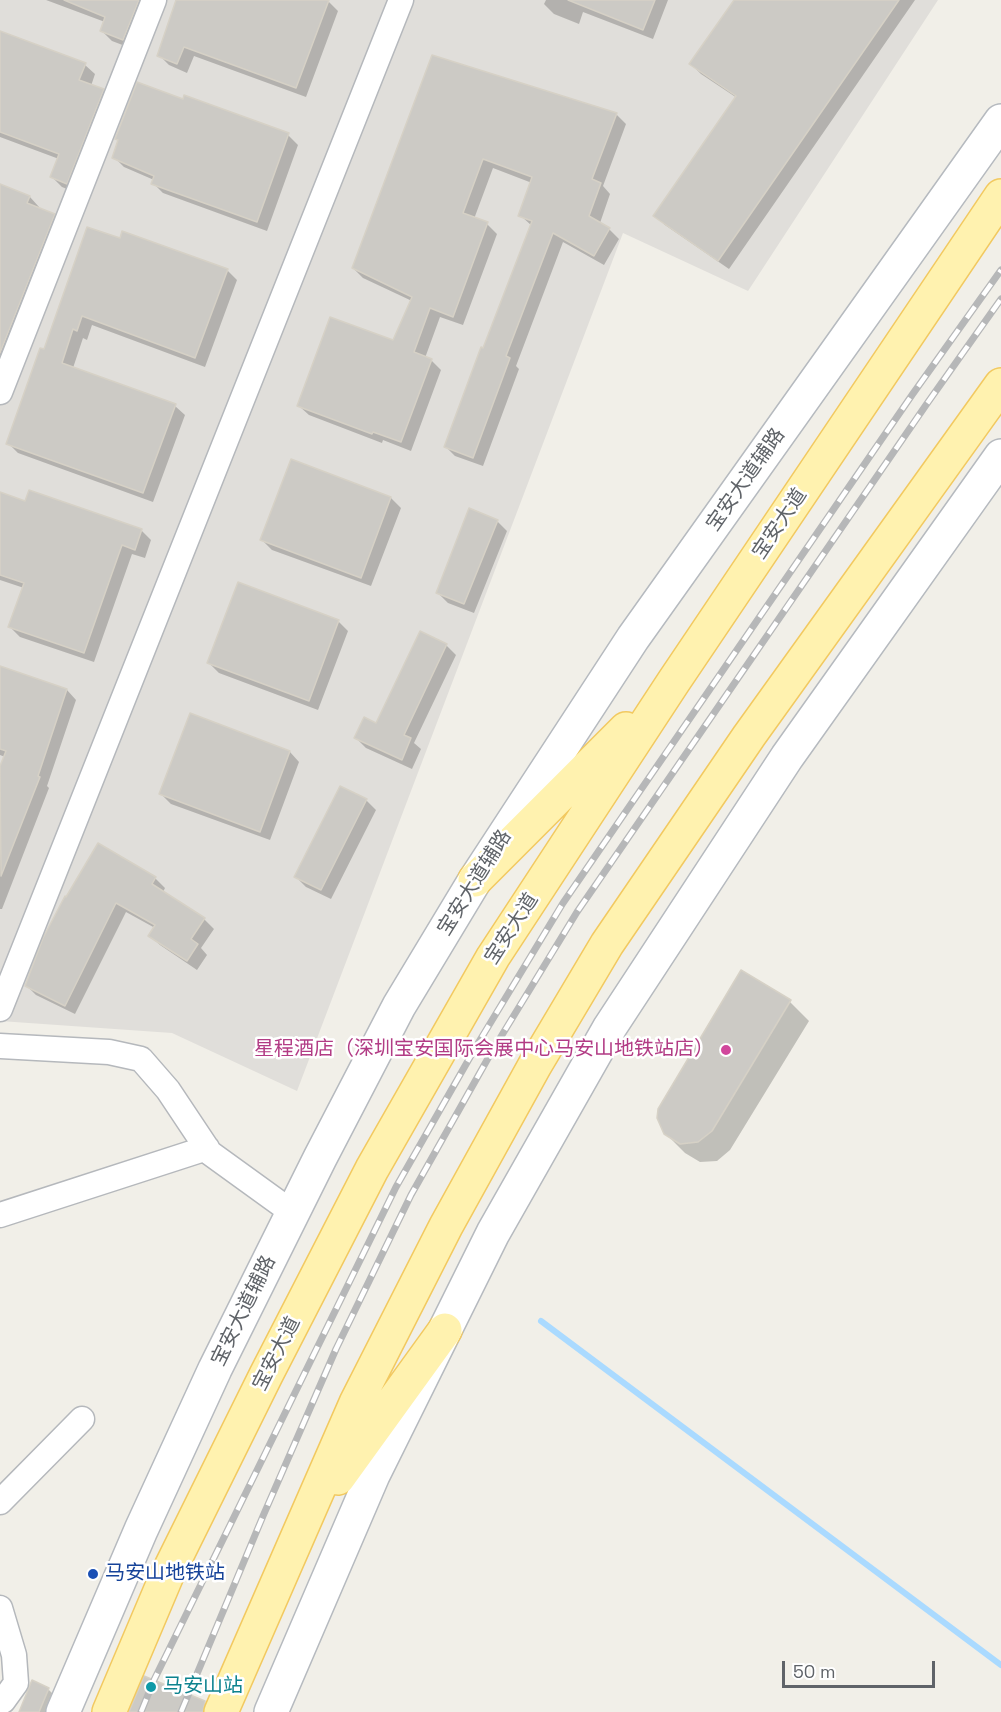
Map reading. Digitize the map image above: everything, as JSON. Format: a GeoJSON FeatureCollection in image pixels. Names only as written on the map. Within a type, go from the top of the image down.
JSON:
{"type":"FeatureCollection","features":[{"type":"Feature","properties":{"kind":"main road","name":"宝安大道辅路"},"geometry":{"type":"LineString","coordinates":[[63,1712],[141,1530],[215,1369],[399,1006],[475,880],[633,638],[1001,121]]}},
{"type":"Feature","properties":{"kind":"main road","name":"宝安大道"},"geometry":{"type":"LineString","coordinates":[[109,1712],[167,1575],[266,1375],[372,1169],[493,957],[674,681],[1001,196]]}},
{"type":"Feature","properties":{"kind":"main road"},"geometry":{"type":"LineString","coordinates":[[221,1712],[356,1403],[446,1226],[535,1065],[607,944],[749,736],[1001,385]]}},
{"type":"Feature","properties":{"kind":"main road"},"geometry":{"type":"LineString","coordinates":[[271,1712],[373,1475],[493,1233],[610,1028],[787,757],[1001,456]]}},
{"type":"Feature","properties":{"kind":"main road"},"geometry":{"type":"LineString","coordinates":[[475,880],[674,681]]}},
{"type":"Feature","properties":{"kind":"main road"},"geometry":{"type":"LineString","coordinates":[[298,1532],[445,1330]]}},
{"type":"Feature","properties":{"kind":"street"},"geometry":{"type":"LineString","coordinates":[[0,392],[154,0]]}},
{"type":"Feature","properties":{"kind":"street"},"geometry":{"type":"LineString","coordinates":[[0,1009],[401,0]]}},
{"type":"Feature","properties":{"kind":"street"},"geometry":{"type":"LineString","coordinates":[[0,1046],[109,1052],[141,1059],[168,1090],[210,1153],[293,1213]]}},
{"type":"Feature","properties":{"kind":"street"},"geometry":{"type":"LineString","coordinates":[[0,1215],[207,1148]]}},
{"type":"Feature","properties":{"kind":"street"},"geometry":{"type":"LineString","coordinates":[[0,1502],[82,1419]]}},
{"type":"Feature","properties":{"kind":"street"},"geometry":{"type":"LineString","coordinates":[[0,1608],[14,1655],[16,1683],[0,1702]]}},
{"type":"Feature","properties":{"kind":"shaded area"},"geometry":{"type":"Polygon","coordinates":[[[0,0],[938,0],[748,291],[623,233],[297,1091],[172,1033],[0,1021],[0,0]]]}},
{"type":"Feature","properties":{"kind":"building"},"geometry":{"type":"Polygon","coordinates":[[[64,0],[139,0],[123,40],[100,31],[105,17],[64,0]]]}},
{"type":"Feature","properties":{"kind":"building"},"geometry":{"type":"Polygon","coordinates":[[[176,0],[329,0],[296,88],[184,47],[177,64],[157,56],[176,0]]]}},
{"type":"Feature","properties":{"kind":"building"},"geometry":{"type":"Polygon","coordinates":[[[568,0],[655,0],[643,30],[568,0]]]}},
{"type":"Feature","properties":{"kind":"building"},"geometry":{"type":"Polygon","coordinates":[[[734,0],[899,0],[718,261],[653,216],[736,96],[689,64],[734,0]]]}},
{"type":"Feature","properties":{"kind":"building"},"geometry":{"type":"Polygon","coordinates":[[[0,31],[86,63],[79,80],[104,89],[67,184],[50,177],[59,154],[0,132],[0,31]]]}},
{"type":"Feature","properties":{"kind":"building"},"geometry":{"type":"Polygon","coordinates":[[[432,55],[617,113],[592,179],[601,183],[589,216],[610,228],[594,256],[553,233],[506,356],[510,358],[473,458],[444,447],[481,347],[483,348],[532,221],[518,216],[532,177],[483,159],[463,213],[488,222],[453,317],[430,308],[414,352],[432,359],[401,442],[373,432],[372,434],[297,406],[330,317],[393,340],[412,297],[352,268],[432,55]]]}},
{"type":"Feature","properties":{"kind":"building"},"geometry":{"type":"Polygon","coordinates":[[[137,82],[183,99],[184,95],[289,133],[257,222],[151,184],[154,176],[112,158],[118,140],[115,139],[137,82]]]}},
{"type":"Feature","properties":{"kind":"building"},"geometry":{"type":"Polygon","coordinates":[[[0,184],[30,196],[27,203],[55,214],[0,353],[0,184]]]}},
{"type":"Feature","properties":{"kind":"building"},"geometry":{"type":"Polygon","coordinates":[[[87,227],[120,238],[122,231],[228,269],[195,358],[82,316],[77,331],[73,329],[62,363],[176,404],[143,493],[6,444],[40,348],[44,349],[87,227]]]}},
{"type":"Feature","properties":{"kind":"building"},"geometry":{"type":"Polygon","coordinates":[[[291,459],[391,497],[361,578],[260,540],[291,459]]]}},
{"type":"Feature","properties":{"kind":"building"},"geometry":{"type":"Polygon","coordinates":[[[29,490],[142,529],[135,550],[122,545],[84,653],[8,627],[24,583],[0,575],[0,492],[25,501],[29,490]]]}},
{"type":"Feature","properties":{"kind":"building"},"geometry":{"type":"Polygon","coordinates":[[[469,508],[498,520],[464,604],[436,593],[469,508]]]}},
{"type":"Feature","properties":{"kind":"building"},"geometry":{"type":"Polygon","coordinates":[[[238,582],[339,620],[309,701],[207,663],[238,582]]]}},
{"type":"Feature","properties":{"kind":"building"},"geometry":{"type":"Polygon","coordinates":[[[420,631],[447,644],[404,735],[411,738],[402,760],[354,738],[364,717],[376,723],[420,631]]]}},
{"type":"Feature","properties":{"kind":"building"},"geometry":{"type":"Polygon","coordinates":[[[0,666],[67,689],[38,776],[40,777],[1,876],[0,766],[6,751],[0,749],[0,666]]]}},
{"type":"Feature","properties":{"kind":"building"},"geometry":{"type":"Polygon","coordinates":[[[190,713],[290,751],[260,832],[159,794],[190,713]]]}},
{"type":"Feature","properties":{"kind":"building"},"geometry":{"type":"Polygon","coordinates":[[[340,786],[367,799],[321,890],[294,877],[340,786]]]}},
{"type":"Feature","properties":{"kind":"building"},"geometry":{"type":"Polygon","coordinates":[[[98,843],[156,877],[152,884],[205,918],[191,939],[198,944],[187,961],[148,936],[155,925],[116,903],[65,1006],[25,986],[43,938],[65,896],[98,843]]]}},
{"type":"Feature","properties":{"kind":"building","name":"星程酒店（深圳宝安国际会展中心马安山地铁站店）"},"geometry":{"type":"Polygon","coordinates":[[[741,970],[791,1000],[712,1131],[698,1142],[680,1144],[664,1134],[657,1118],[658,1109],[741,970]]]}},
{"type":"Feature","properties":{"kind":"building","name":"马安山站"},"geometry":{"type":"Polygon","coordinates":[[[144,1676],[205,1701],[203,1712],[129,1712],[144,1676]]]}},
{"type":"Feature","properties":{"kind":"building"},"geometry":{"type":"Polygon","coordinates":[[[32,1680],[49,1688],[39,1712],[19,1712],[32,1680]]]}},
{"type":"Feature","properties":{"kind":"waterway"},"geometry":{"type":"LineString","coordinates":[[541,1321],[1001,1665]]}},
{"type":"Feature","properties":{"kind":"railway"},"geometry":{"type":"LineString","coordinates":[[141,1712],[154,1680],[396,1187],[477,1045],[563,903],[912,395],[1001,270]]}},
{"type":"Feature","properties":{"kind":"railway"},"geometry":{"type":"LineString","coordinates":[[181,1712],[336,1349],[411,1195],[491,1053],[577,912],[1001,299]]}},
{"type":"Feature","properties":{"kind":"place","name":"星程酒店（深圳宝安国际会展中心马安山地铁站店）"},"geometry":{"type":"Point","coordinates":[726,1050]}},
{"type":"Feature","properties":{"kind":"place","name":"马安山地铁站"},"geometry":{"type":"Point","coordinates":[93,1574]}},
{"type":"Feature","properties":{"kind":"place","name":"马安山站"},"geometry":{"type":"Point","coordinates":[151,1687]}}]}
